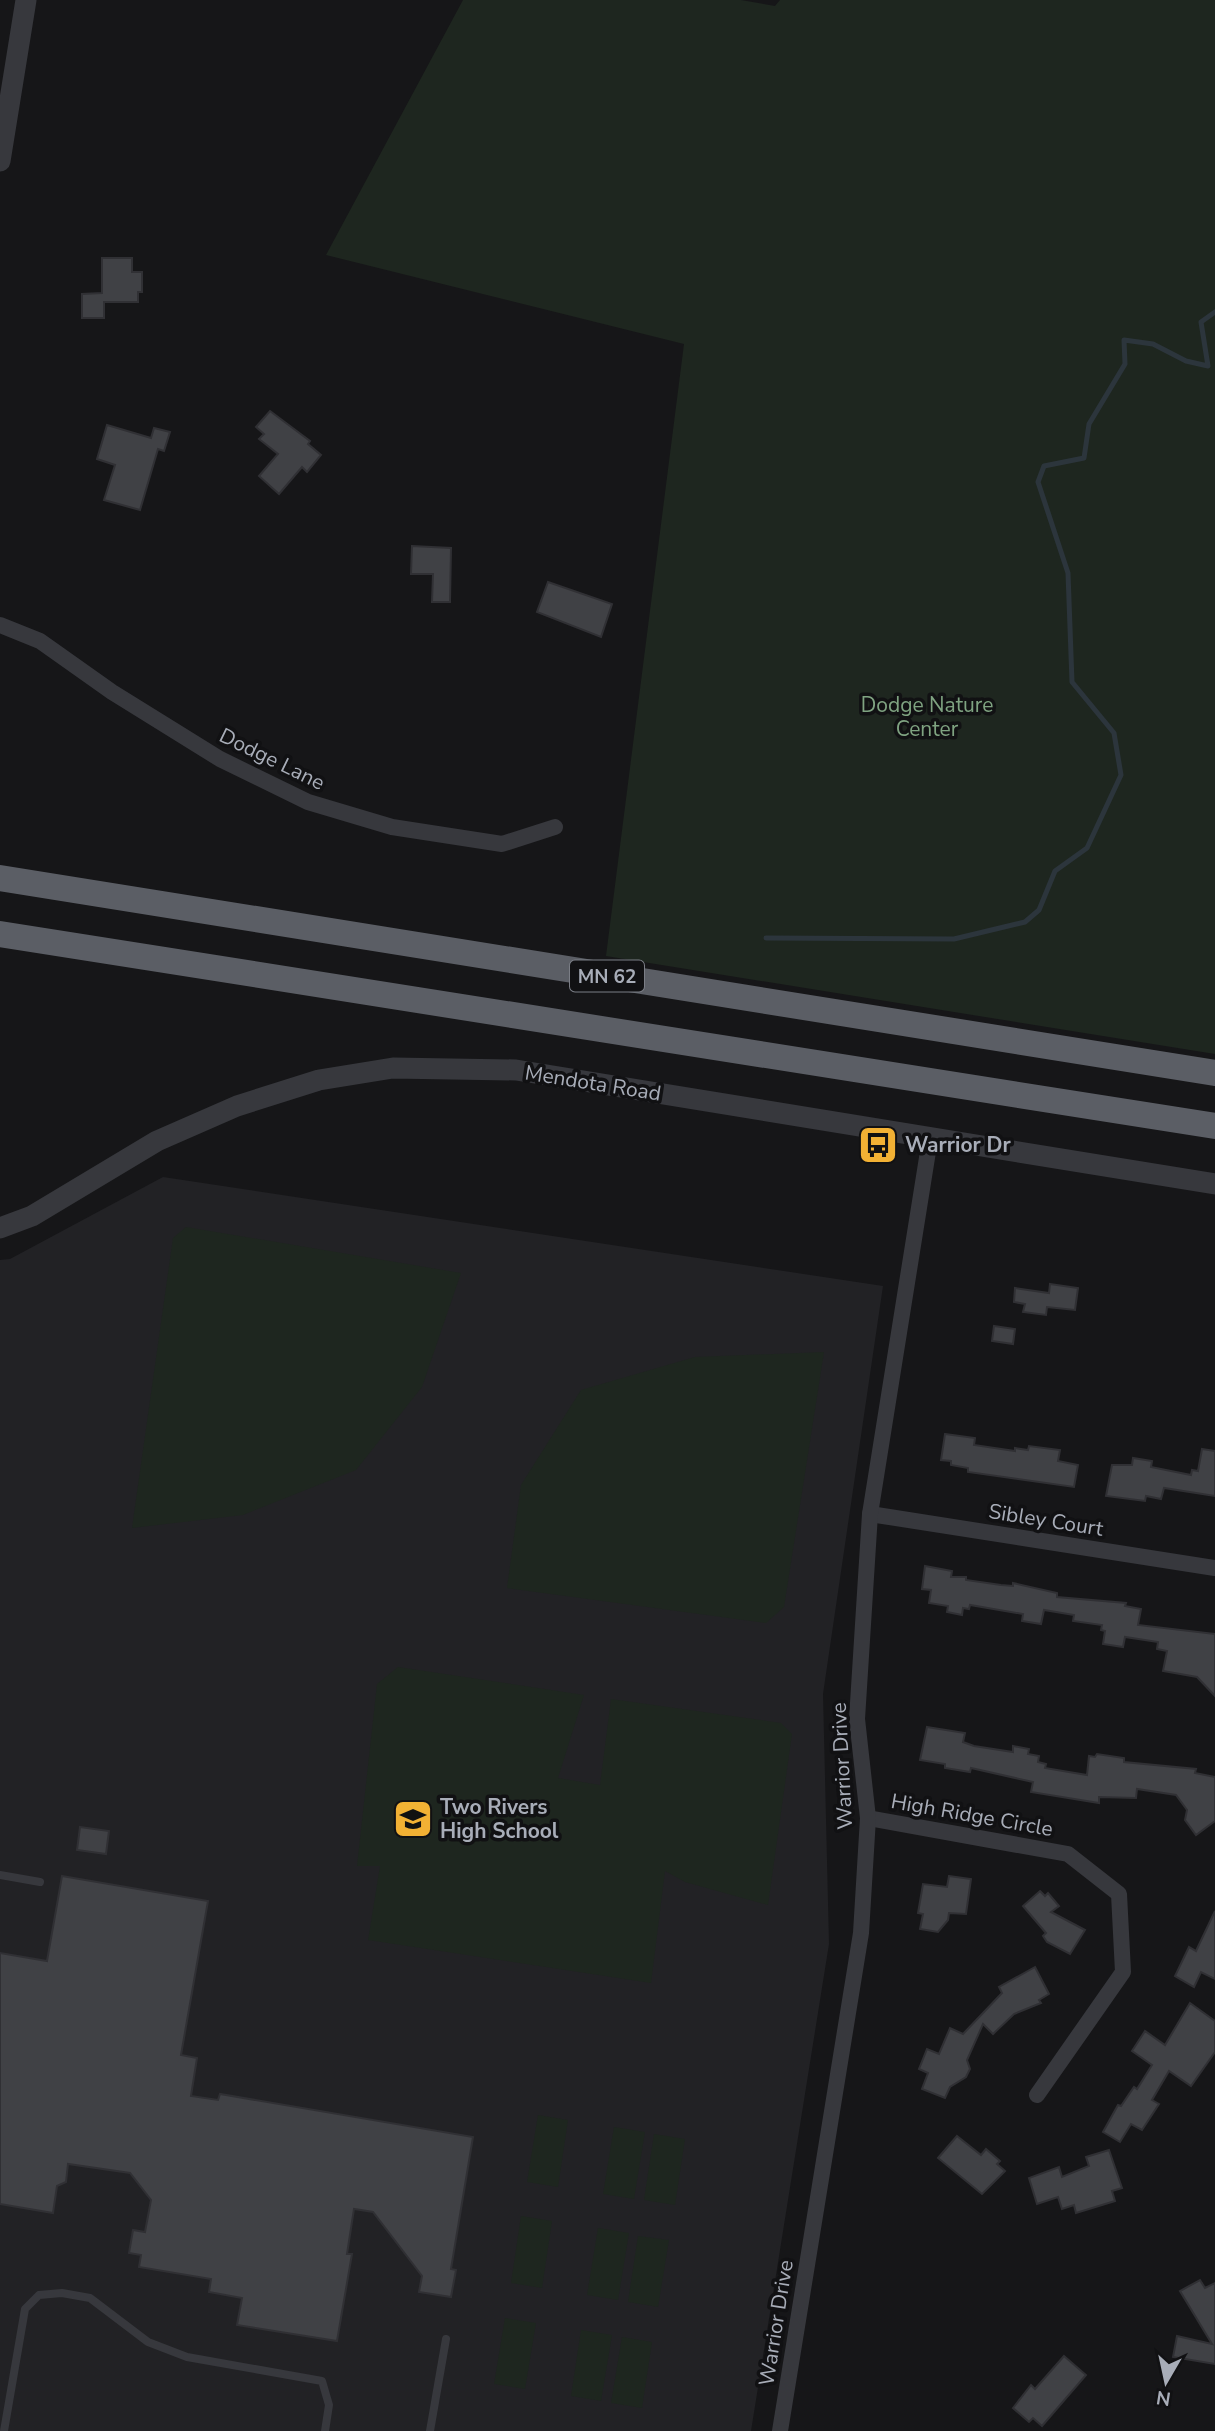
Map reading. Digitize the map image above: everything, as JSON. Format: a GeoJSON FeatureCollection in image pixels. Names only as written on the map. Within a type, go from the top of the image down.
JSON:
{"type":"FeatureCollection","features":[{"type":"Feature","properties":{"kind":"highway","name":"MN 62"},"geometry":{"type":"LineString","coordinates":[[0,878],[1215,1073]]}},
{"type":"Feature","properties":{"kind":"highway"},"geometry":{"type":"LineString","coordinates":[[0,933],[1215,1126]]}},
{"type":"Feature","properties":{"kind":"street"},"geometry":{"type":"LineString","coordinates":[[0,161],[26,0]]}},
{"type":"Feature","properties":{"kind":"street","name":"Dodge Lane"},"geometry":{"type":"LineString","coordinates":[[0,625],[40,641],[112,692],[220,759],[308,802],[392,827],[502,844],[555,827]]}},
{"type":"Feature","properties":{"kind":"street","name":"Mendota Road"},"geometry":{"type":"LineString","coordinates":[[0,1228],[32,1216],[157,1141],[237,1106],[319,1080],[393,1068],[516,1070],[1215,1184]]}},
{"type":"Feature","properties":{"kind":"street","name":"Warrior Drive"},"geometry":{"type":"LineString","coordinates":[[780,2431],[861,1933],[869,1818],[857,1719],[870,1514],[930,1139]]}},
{"type":"Feature","properties":{"kind":"street","name":"Sibley Court"},"geometry":{"type":"LineString","coordinates":[[870,1514],[1215,1568]]}},
{"type":"Feature","properties":{"kind":"street","name":"High Ridge Circle"},"geometry":{"type":"LineString","coordinates":[[869,1818],[1068,1854],[1119,1894],[1123,1972],[1037,2095]]}},
{"type":"Feature","properties":{"kind":"lane"},"geometry":{"type":"LineString","coordinates":[[0,1875],[40,1882]]}},
{"type":"Feature","properties":{"kind":"lane"},"geometry":{"type":"LineString","coordinates":[[4,2431],[25,2308],[39,2295],[62,2293],[90,2298],[148,2342],[187,2357],[321,2381],[329,2405],[325,2431]]}},
{"type":"Feature","properties":{"kind":"lane"},"geometry":{"type":"LineString","coordinates":[[430,2431],[446,2339]]}},
{"type":"Feature","properties":{"kind":"shaded area","name":"Two Rivers High School"},"geometry":{"type":"Polygon","coordinates":[[[163,1177],[883,1286],[823,1694],[829,1944],[751,2431],[0,2431],[0,1260],[10,1259],[163,1177]]]}},
{"type":"Feature","properties":{"kind":"green space","name":"Dodge Nature Center"},"geometry":{"type":"Polygon","coordinates":[[[463,0],[741,0],[775,6],[780,0],[1215,0],[1215,1054],[606,956],[684,344],[326,255],[463,0]]]}},
{"type":"Feature","properties":{"kind":"green space"},"geometry":{"type":"Polygon","coordinates":[[[186,1227],[461,1273],[422,1387],[356,1470],[243,1515],[132,1528],[173,1238],[186,1227]]]}},
{"type":"Feature","properties":{"kind":"green space"},"geometry":{"type":"Polygon","coordinates":[[[824,1352],[784,1607],[766,1623],[507,1588],[521,1485],[581,1390],[695,1357],[824,1352]]]}},
{"type":"Feature","properties":{"kind":"green space"},"geometry":{"type":"Polygon","coordinates":[[[398,1667],[584,1695],[558,1778],[600,1785],[611,1699],[781,1723],[792,1734],[768,1905],[685,1882],[665,1871],[651,1983],[368,1940],[380,1866],[357,1866],[377,1684],[398,1667]]]}},
{"type":"Feature","properties":{"kind":"green space"},"geometry":{"type":"Polygon","coordinates":[[[538,2115],[568,2120],[558,2187],[527,2182],[538,2115]]]}},
{"type":"Feature","properties":{"kind":"green space"},"geometry":{"type":"Polygon","coordinates":[[[614,2127],[645,2132],[634,2199],[603,2194],[614,2127]]]}},
{"type":"Feature","properties":{"kind":"green space"},"geometry":{"type":"Polygon","coordinates":[[[654,2134],[685,2139],[675,2205],[644,2200],[654,2134]]]}},
{"type":"Feature","properties":{"kind":"green space"},"geometry":{"type":"Polygon","coordinates":[[[521,2216],[552,2221],[542,2288],[511,2283],[521,2216]]]}},
{"type":"Feature","properties":{"kind":"green space"},"geometry":{"type":"Polygon","coordinates":[[[598,2228],[629,2233],[618,2300],[587,2295],[598,2228]]]}},
{"type":"Feature","properties":{"kind":"green space"},"geometry":{"type":"Polygon","coordinates":[[[638,2236],[669,2240],[658,2307],[628,2302],[638,2236]]]}},
{"type":"Feature","properties":{"kind":"green space"},"geometry":{"type":"Polygon","coordinates":[[[505,2318],[536,2323],[525,2389],[494,2384],[505,2318]]]}},
{"type":"Feature","properties":{"kind":"green space"},"geometry":{"type":"Polygon","coordinates":[[[581,2330],[612,2335],[601,2401],[571,2396],[581,2330]]]}},
{"type":"Feature","properties":{"kind":"green space"},"geometry":{"type":"Polygon","coordinates":[[[622,2337],[652,2342],[642,2408],[611,2403],[622,2337]]]}},
{"type":"Feature","properties":{"kind":"building"},"geometry":{"type":"Polygon","coordinates":[[[102,258],[132,258],[132,272],[142,272],[142,292],[138,292],[138,302],[104,302],[104,318],[82,318],[82,294],[102,293],[102,258]]]}},
{"type":"Feature","properties":{"kind":"building"},"geometry":{"type":"Polygon","coordinates":[[[270,411],[310,441],[308,444],[321,455],[307,472],[302,467],[279,494],[259,476],[278,454],[259,439],[264,434],[256,427],[270,411]]]}},
{"type":"Feature","properties":{"kind":"building"},"geometry":{"type":"Polygon","coordinates":[[[107,425],[151,438],[154,428],[170,432],[164,451],[158,449],[140,510],[104,500],[115,465],[97,459],[107,425]]]}},
{"type":"Feature","properties":{"kind":"building"},"geometry":{"type":"Polygon","coordinates":[[[412,546],[451,548],[450,602],[432,602],[433,574],[411,574],[412,546]]]}},
{"type":"Feature","properties":{"kind":"building"},"geometry":{"type":"Polygon","coordinates":[[[548,582],[612,604],[601,637],[537,612],[548,582]]]}},
{"type":"Feature","properties":{"kind":"building"},"geometry":{"type":"Polygon","coordinates":[[[1050,1284],[1078,1288],[1075,1310],[1047,1307],[1046,1315],[1023,1312],[1025,1304],[1014,1302],[1015,1288],[1049,1293],[1050,1284]]]}},
{"type":"Feature","properties":{"kind":"building"},"geometry":{"type":"Polygon","coordinates":[[[994,1326],[1015,1329],[1013,1344],[992,1341],[994,1326]]]}},
{"type":"Feature","properties":{"kind":"building"},"geometry":{"type":"Polygon","coordinates":[[[945,1434],[975,1438],[974,1445],[1015,1451],[1015,1448],[1028,1450],[1029,1446],[1060,1450],[1058,1461],[1078,1465],[1074,1487],[968,1472],[968,1468],[941,1460],[945,1434]]]}},
{"type":"Feature","properties":{"kind":"building"},"geometry":{"type":"Polygon","coordinates":[[[1202,1449],[1215,1451],[1215,1496],[1164,1488],[1161,1499],[1146,1496],[1145,1501],[1106,1496],[1112,1465],[1132,1465],[1133,1458],[1152,1461],[1151,1467],[1191,1475],[1192,1470],[1198,1471],[1202,1449]]]}},
{"type":"Feature","properties":{"kind":"building"},"geometry":{"type":"Polygon","coordinates":[[[925,1566],[952,1571],[951,1577],[966,1577],[966,1580],[1001,1585],[1013,1586],[1013,1583],[1057,1593],[1057,1597],[1126,1603],[1125,1606],[1141,1609],[1138,1625],[1215,1634],[1215,1696],[1197,1677],[1163,1671],[1167,1651],[1157,1649],[1158,1642],[1125,1637],[1123,1647],[1103,1644],[1105,1631],[1101,1630],[1102,1625],[1073,1621],[1074,1615],[1044,1610],[1041,1624],[1022,1621],[1023,1614],[970,1605],[969,1609],[963,1608],[962,1615],[947,1612],[948,1606],[929,1603],[931,1590],[922,1589],[925,1566]]]}},
{"type":"Feature","properties":{"kind":"building"},"geometry":{"type":"Polygon","coordinates":[[[927,1727],[965,1733],[963,1742],[974,1746],[1013,1752],[1013,1746],[1029,1749],[1028,1754],[1039,1756],[1038,1762],[1046,1764],[1045,1768],[1087,1775],[1089,1756],[1095,1757],[1097,1754],[1124,1758],[1124,1762],[1196,1769],[1195,1773],[1215,1777],[1215,1821],[1196,1835],[1185,1820],[1187,1810],[1176,1795],[1137,1789],[1136,1798],[1099,1797],[1099,1803],[1031,1792],[1033,1782],[971,1768],[970,1772],[945,1768],[945,1764],[920,1760],[927,1727]]]}},
{"type":"Feature","properties":{"kind":"building"},"geometry":{"type":"Polygon","coordinates":[[[80,1827],[109,1831],[106,1854],[77,1850],[80,1827]]]}},
{"type":"Feature","properties":{"kind":"building"},"geometry":{"type":"Polygon","coordinates":[[[62,1876],[208,1901],[181,2055],[197,2058],[191,2096],[218,2100],[220,2094],[473,2137],[451,2269],[456,2270],[451,2297],[419,2292],[422,2276],[373,2212],[354,2209],[347,2254],[352,2254],[337,2341],[237,2325],[242,2298],[209,2292],[211,2279],[139,2267],[141,2255],[129,2253],[133,2230],[145,2232],[151,2200],[130,2173],[68,2164],[66,2182],[57,2186],[53,2213],[0,2204],[0,1953],[47,1961],[62,1876]]]}},
{"type":"Feature","properties":{"kind":"building"},"geometry":{"type":"Polygon","coordinates":[[[949,1876],[971,1879],[966,1914],[949,1913],[948,1920],[938,1932],[920,1929],[923,1914],[918,1913],[923,1884],[947,1887],[949,1876]]]}},
{"type":"Feature","properties":{"kind":"building"},"geometry":{"type":"Polygon","coordinates":[[[1040,1891],[1045,1896],[1048,1893],[1059,1906],[1051,1912],[1085,1930],[1070,1954],[1047,1942],[1043,1936],[1046,1933],[1023,1906],[1040,1891]]]}},
{"type":"Feature","properties":{"kind":"building"},"geometry":{"type":"Polygon","coordinates":[[[1215,1911],[1215,1979],[1201,1972],[1194,1987],[1175,1976],[1189,1947],[1196,1951],[1215,1911]]]}},
{"type":"Feature","properties":{"kind":"building"},"geometry":{"type":"Polygon","coordinates":[[[1035,1967],[1049,1994],[1039,2000],[1041,2003],[1014,2014],[993,2034],[983,2024],[967,2060],[970,2069],[966,2077],[950,2087],[945,2098],[922,2089],[928,2073],[919,2069],[927,2049],[939,2054],[950,2028],[963,2034],[1002,1993],[999,1987],[1035,1967]]]}},
{"type":"Feature","properties":{"kind":"building"},"geometry":{"type":"Polygon","coordinates":[[[1190,2003],[1215,2021],[1215,2052],[1191,2086],[1169,2071],[1152,2100],[1159,2104],[1142,2130],[1131,2124],[1120,2142],[1103,2132],[1118,2105],[1121,2106],[1134,2087],[1137,2089],[1152,2065],[1132,2051],[1145,2031],[1165,2045],[1190,2003]]]}},
{"type":"Feature","properties":{"kind":"building"},"geometry":{"type":"Polygon","coordinates":[[[957,2136],[981,2155],[986,2149],[1000,2161],[997,2164],[1005,2171],[982,2194],[938,2158],[957,2136]]]}},
{"type":"Feature","properties":{"kind":"building"},"geometry":{"type":"Polygon","coordinates":[[[1109,2150],[1122,2188],[1112,2191],[1115,2201],[1076,2213],[1074,2205],[1062,2209],[1058,2197],[1037,2204],[1029,2178],[1059,2167],[1062,2177],[1089,2166],[1086,2157],[1109,2150]]]}},
{"type":"Feature","properties":{"kind":"building"},"geometry":{"type":"Polygon","coordinates":[[[1200,2280],[1205,2288],[1215,2283],[1215,2364],[1173,2357],[1177,2336],[1212,2344],[1180,2291],[1200,2280]]]}},
{"type":"Feature","properties":{"kind":"building"},"geometry":{"type":"Polygon","coordinates":[[[1064,2356],[1086,2375],[1042,2426],[1033,2418],[1029,2422],[1013,2408],[1031,2385],[1035,2389],[1064,2356]]]}},
{"type":"Feature","properties":{"kind":"waterway"},"geometry":{"type":"LineString","coordinates":[[766,938],[954,939],[1025,922],[1039,910],[1055,871],[1087,848],[1121,775],[1114,733],[1072,682],[1068,573],[1038,482],[1044,466],[1084,458],[1089,424],[1125,364],[1124,340],[1153,344],[1186,361],[1208,366],[1201,322],[1215,312]]}},
{"type":"Feature","properties":{"kind":"place","name":"Warrior Dr"},"geometry":{"type":"Point","coordinates":[878,1145]}},
{"type":"Feature","properties":{"kind":"place","name":"Two Rivers High School"},"geometry":{"type":"Point","coordinates":[413,1819]}}]}
